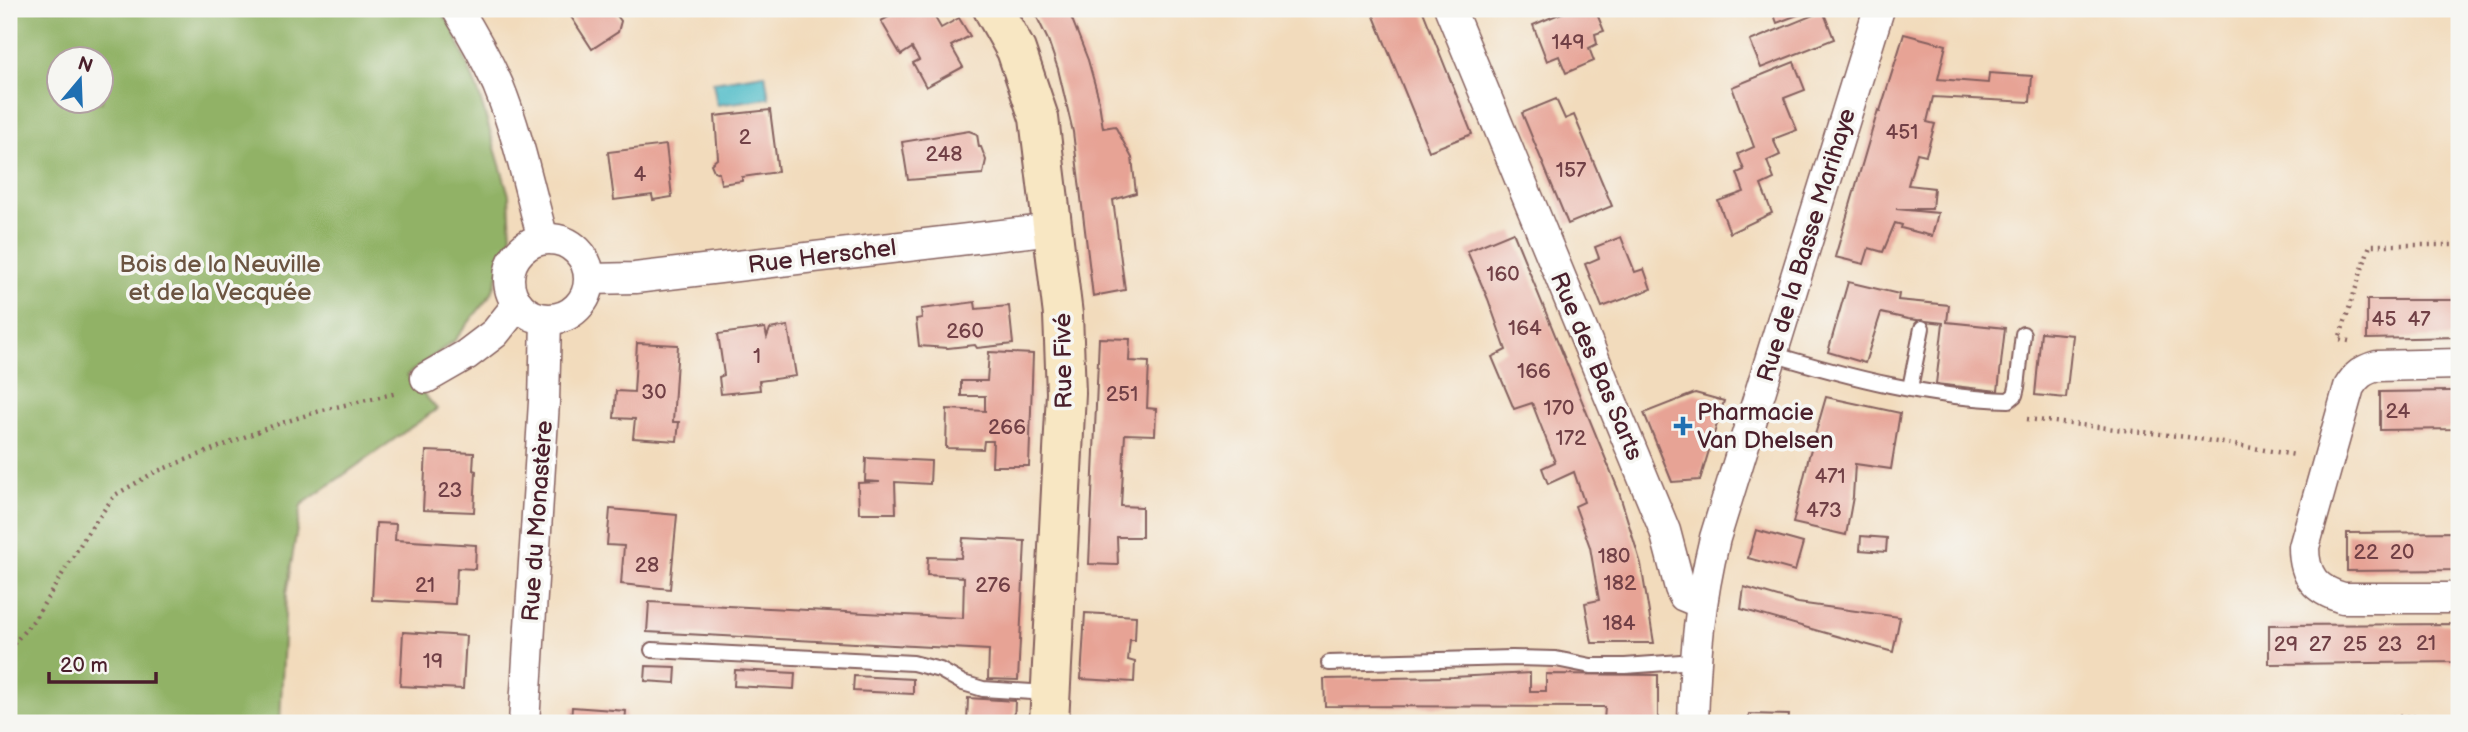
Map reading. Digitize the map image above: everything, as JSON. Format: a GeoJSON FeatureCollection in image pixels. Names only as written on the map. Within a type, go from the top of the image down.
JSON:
{"type":"FeatureCollection","features":[{"type":"Feature","properties":{"kind":"street"},"geometry":{"type":"LineString","coordinates":[[457,9],[498,85],[513,128],[543,239]]}},
{"type":"Feature","properties":{"kind":"street","name":"Rue Fivé"},"geometry":{"type":"LineString","coordinates":[[993,9],[1016,50],[1039,118],[1063,315],[1066,393],[1049,708]]}},
{"type":"Feature","properties":{"kind":"street","name":"Rue des Bas Sarts"},"geometry":{"type":"LineString","coordinates":[[1450,9],[1665,531],[1680,588],[1684,596],[1701,603]]}},
{"type":"Feature","properties":{"kind":"street","name":"Rue de la Basse Marihaye"},"geometry":{"type":"LineString","coordinates":[[1701,603],[1714,538],[1879,9]]}},
{"type":"Feature","properties":{"kind":"street","name":"Rue Herschel"},"geometry":{"type":"LineString","coordinates":[[590,279],[635,278],[1053,229]]}},
{"type":"Feature","properties":{"kind":"street"},"geometry":{"type":"LineString","coordinates":[[543,239],[557,239],[576,248],[588,266],[590,279],[581,304],[572,313],[546,319],[526,312],[518,304],[509,282],[514,258],[522,249],[543,239]]}},
{"type":"Feature","properties":{"kind":"street"},"geometry":{"type":"LineString","coordinates":[[426,378],[466,355],[495,333],[518,304]]}},
{"type":"Feature","properties":{"kind":"street","name":"Rue du Monastère"},"geometry":{"type":"LineString","coordinates":[[524,723],[544,402],[546,319]]}},
{"type":"Feature","properties":{"kind":"street"},"geometry":{"type":"LineString","coordinates":[[2459,364],[2377,366],[2364,370],[2355,377],[2348,387],[2304,547],[2308,573],[2315,583],[2325,592],[2343,598],[2459,598]]}},
{"type":"Feature","properties":{"kind":"street"},"geometry":{"type":"LineString","coordinates":[[1693,723],[1695,661],[1701,603]]}},
{"type":"Feature","properties":{"kind":"lane"},"geometry":{"type":"LineString","coordinates":[[1910,388],[1922,328]]}},
{"type":"Feature","properties":{"kind":"lane"},"geometry":{"type":"LineString","coordinates":[[1772,354],[1835,372],[1910,388],[2009,400],[2015,395],[2017,387],[2023,334]]}},
{"type":"Feature","properties":{"kind":"lane"},"geometry":{"type":"LineString","coordinates":[[652,650],[913,663],[940,670],[964,683],[1049,708]]}},
{"type":"Feature","properties":{"kind":"lane"},"geometry":{"type":"LineString","coordinates":[[1329,663],[1512,658],[1556,659],[1591,666],[1625,666],[1695,661]]}},
{"type":"Feature","properties":{"kind":"path"},"geometry":{"type":"LineString","coordinates":[[2360,343],[2339,339],[2370,245],[2459,245]]}},
{"type":"Feature","properties":{"kind":"path"},"geometry":{"type":"LineString","coordinates":[[9,649],[34,620],[90,529],[115,495],[155,471],[275,425],[323,410],[401,392],[426,378]]}},
{"type":"Feature","properties":{"kind":"path"},"geometry":{"type":"LineString","coordinates":[[2209,441],[2303,456]]}},
{"type":"Feature","properties":{"kind":"path"},"geometry":{"type":"LineString","coordinates":[[2391,723],[2391,717],[2459,716]]}},
{"type":"Feature","properties":{"kind":"green space","name":"Bois de la Neuville et de la Vecquée"},"geometry":{"type":"Polygon","coordinates":[[[9,9],[437,9],[451,24],[478,91],[509,195],[511,238],[492,293],[454,341],[407,375],[437,409],[301,505],[286,594],[280,723],[9,723],[9,9]]]}},
{"type":"Feature","properties":{"kind":"water"},"geometry":{"type":"Polygon","coordinates":[[[765,74],[769,98],[717,105],[713,82],[765,74]]]}},
{"type":"Feature","properties":{"kind":"building"},"geometry":{"type":"Polygon","coordinates":[[[566,9],[622,9],[615,13],[621,21],[618,32],[592,49],[566,9]]]}},
{"type":"Feature","properties":{"kind":"building"},"geometry":{"type":"Polygon","coordinates":[[[903,9],[930,9],[941,28],[959,18],[970,36],[951,46],[963,67],[926,87],[913,63],[919,60],[912,48],[901,55],[881,21],[903,9]]]}},
{"type":"Feature","properties":{"kind":"building"},"geometry":{"type":"Polygon","coordinates":[[[1033,9],[1068,9],[1088,60],[1103,128],[1115,126],[1132,158],[1136,193],[1113,200],[1125,290],[1093,296],[1073,132],[1058,69],[1033,9]]]}},
{"type":"Feature","properties":{"kind":"building"},"geometry":{"type":"Polygon","coordinates":[[[1371,9],[1422,9],[1472,134],[1429,151],[1371,9]]]}},
{"type":"Feature","properties":{"kind":"building"},"geometry":{"type":"Polygon","coordinates":[[[1571,9],[1595,9],[1604,31],[1595,34],[1597,44],[1589,48],[1594,61],[1566,73],[1559,56],[1547,61],[1533,25],[1571,9]]]}},
{"type":"Feature","properties":{"kind":"building"},"geometry":{"type":"Polygon","coordinates":[[[1772,9],[1813,9],[1777,23],[1772,9]]]}},
{"type":"Feature","properties":{"kind":"building"},"geometry":{"type":"Polygon","coordinates":[[[1823,11],[1834,39],[1761,68],[1750,41],[1823,11]]]}},
{"type":"Feature","properties":{"kind":"building"},"geometry":{"type":"Polygon","coordinates":[[[1904,34],[1946,45],[1938,79],[1988,83],[1989,73],[2032,76],[2030,102],[1933,97],[1927,122],[1935,124],[1926,155],[1917,153],[1908,185],[1934,188],[1932,209],[1896,209],[1938,213],[1932,236],[1901,228],[1902,225],[1895,223],[1883,252],[1869,248],[1864,264],[1835,257],[1878,110],[1880,111],[1904,34]]]}},
{"type":"Feature","properties":{"kind":"building"},"geometry":{"type":"Polygon","coordinates":[[[1794,62],[1805,90],[1784,98],[1797,130],[1773,139],[1780,155],[1767,161],[1774,179],[1761,185],[1772,213],[1730,233],[1718,201],[1744,192],[1737,173],[1744,170],[1738,154],[1754,147],[1732,87],[1794,62]]]}},
{"type":"Feature","properties":{"kind":"building"},"geometry":{"type":"Polygon","coordinates":[[[1556,99],[1565,119],[1574,115],[1612,206],[1568,224],[1522,113],[1556,99]]]}},
{"type":"Feature","properties":{"kind":"building"},"geometry":{"type":"Polygon","coordinates":[[[770,110],[778,172],[742,177],[742,181],[721,184],[719,173],[714,171],[711,164],[718,158],[715,116],[770,110]]]}},
{"type":"Feature","properties":{"kind":"building"},"geometry":{"type":"Polygon","coordinates":[[[969,131],[977,134],[979,147],[986,160],[983,174],[908,180],[902,142],[969,131]]]}},
{"type":"Feature","properties":{"kind":"building"},"geometry":{"type":"Polygon","coordinates":[[[666,145],[672,197],[653,200],[652,195],[614,200],[608,152],[666,145]]]}},
{"type":"Feature","properties":{"kind":"building"},"geometry":{"type":"Polygon","coordinates":[[[1513,232],[1618,489],[1641,564],[1654,643],[1592,643],[1585,603],[1599,600],[1590,547],[1575,506],[1584,502],[1574,472],[1548,484],[1542,468],[1555,462],[1532,403],[1514,409],[1492,357],[1506,350],[1467,251],[1513,232]]]}},
{"type":"Feature","properties":{"kind":"building"},"geometry":{"type":"Polygon","coordinates":[[[1621,237],[1635,272],[1644,269],[1651,289],[1602,307],[1585,264],[1599,258],[1595,247],[1621,237]]]}},
{"type":"Feature","properties":{"kind":"building"},"geometry":{"type":"Polygon","coordinates":[[[1848,282],[1899,294],[1898,300],[1949,305],[1947,322],[2005,328],[1998,391],[1936,384],[1943,323],[1881,313],[1865,363],[1828,352],[1848,282]]]}},
{"type":"Feature","properties":{"kind":"building"},"geometry":{"type":"Polygon","coordinates":[[[2367,300],[2459,300],[2459,337],[2367,339],[2367,300]]]}},
{"type":"Feature","properties":{"kind":"building"},"geometry":{"type":"Polygon","coordinates":[[[975,302],[976,309],[1009,306],[1013,344],[977,348],[975,345],[948,348],[919,346],[916,319],[922,318],[921,309],[975,302]]]}},
{"type":"Feature","properties":{"kind":"building"},"geometry":{"type":"Polygon","coordinates":[[[788,326],[796,376],[759,381],[760,390],[721,394],[719,377],[724,375],[718,334],[765,328],[767,337],[770,329],[788,326]]]}},
{"type":"Feature","properties":{"kind":"building"},"geometry":{"type":"Polygon","coordinates":[[[2041,332],[2073,335],[2066,398],[2035,395],[2041,332]]]}},
{"type":"Feature","properties":{"kind":"building"},"geometry":{"type":"Polygon","coordinates":[[[1099,338],[1130,339],[1129,361],[1149,362],[1147,408],[1156,409],[1155,435],[1125,434],[1121,506],[1142,507],[1142,537],[1117,537],[1118,565],[1089,564],[1099,338]]]}},
{"type":"Feature","properties":{"kind":"building"},"geometry":{"type":"Polygon","coordinates":[[[637,343],[678,345],[673,422],[679,422],[677,441],[633,438],[635,419],[614,418],[616,391],[634,392],[637,343]]]}},
{"type":"Feature","properties":{"kind":"building"},"geometry":{"type":"Polygon","coordinates":[[[989,352],[1033,354],[1029,466],[992,466],[993,441],[984,441],[983,449],[946,448],[947,409],[985,411],[985,396],[961,396],[961,381],[987,381],[989,352]]]}},
{"type":"Feature","properties":{"kind":"building"},"geometry":{"type":"Polygon","coordinates":[[[2459,391],[2459,429],[2380,430],[2380,392],[2459,391]]]}},
{"type":"Feature","properties":{"kind":"building","name":"Pharmacie Van Dhelsen"},"geometry":{"type":"Polygon","coordinates":[[[1695,393],[1724,401],[1700,480],[1672,482],[1644,413],[1695,393]]]}},
{"type":"Feature","properties":{"kind":"building"},"geometry":{"type":"Polygon","coordinates":[[[1826,397],[1900,413],[1891,469],[1855,464],[1853,497],[1846,535],[1793,523],[1826,397]]]}},
{"type":"Feature","properties":{"kind":"building"},"geometry":{"type":"Polygon","coordinates":[[[426,451],[474,453],[474,512],[423,510],[426,451]]]}},
{"type":"Feature","properties":{"kind":"building"},"geometry":{"type":"Polygon","coordinates":[[[866,458],[931,461],[930,484],[895,482],[896,513],[859,513],[858,483],[880,482],[865,481],[866,458]]]}},
{"type":"Feature","properties":{"kind":"building"},"geometry":{"type":"Polygon","coordinates":[[[610,509],[677,515],[670,589],[621,584],[624,546],[607,545],[610,509]]]}},
{"type":"Feature","properties":{"kind":"building"},"geometry":{"type":"Polygon","coordinates":[[[376,523],[396,524],[395,540],[476,545],[475,569],[457,568],[455,604],[372,600],[376,523]]]}},
{"type":"Feature","properties":{"kind":"building"},"geometry":{"type":"Polygon","coordinates":[[[1756,530],[1803,543],[1795,571],[1748,558],[1756,530]]]}},
{"type":"Feature","properties":{"kind":"building"},"geometry":{"type":"Polygon","coordinates":[[[2459,532],[2459,570],[2347,571],[2347,533],[2459,532]]]}},
{"type":"Feature","properties":{"kind":"building"},"geometry":{"type":"Polygon","coordinates":[[[1861,536],[1887,538],[1886,552],[1860,550],[1861,536]]]}},
{"type":"Feature","properties":{"kind":"building"},"geometry":{"type":"Polygon","coordinates":[[[963,538],[1025,541],[1018,680],[988,679],[989,650],[647,632],[649,602],[963,618],[964,577],[927,575],[928,557],[961,558],[963,538]]]}},
{"type":"Feature","properties":{"kind":"building"},"geometry":{"type":"Polygon","coordinates":[[[1744,587],[1798,603],[1900,617],[1893,652],[1741,609],[1744,587]]]}},
{"type":"Feature","properties":{"kind":"building"},"geometry":{"type":"Polygon","coordinates":[[[1085,613],[1136,616],[1135,640],[1130,640],[1128,660],[1135,662],[1134,682],[1081,679],[1085,613]]]}},
{"type":"Feature","properties":{"kind":"building"},"geometry":{"type":"Polygon","coordinates":[[[2459,624],[2459,662],[2269,664],[2269,625],[2459,624]]]}},
{"type":"Feature","properties":{"kind":"building"},"geometry":{"type":"Polygon","coordinates":[[[403,632],[466,636],[463,689],[400,686],[403,632]]]}},
{"type":"Feature","properties":{"kind":"building"},"geometry":{"type":"Polygon","coordinates":[[[646,666],[676,667],[675,683],[645,681],[646,666]]]}},
{"type":"Feature","properties":{"kind":"building"},"geometry":{"type":"Polygon","coordinates":[[[735,670],[795,673],[794,689],[734,686],[735,670]]]}},
{"type":"Feature","properties":{"kind":"building"},"geometry":{"type":"Polygon","coordinates":[[[1530,673],[1530,691],[1546,691],[1546,674],[1658,675],[1658,723],[1584,723],[1604,721],[1605,707],[1325,706],[1324,679],[1530,673]]]}},
{"type":"Feature","properties":{"kind":"building"},"geometry":{"type":"Polygon","coordinates":[[[854,676],[913,679],[913,694],[853,691],[854,676]]]}},
{"type":"Feature","properties":{"kind":"building"},"geometry":{"type":"Polygon","coordinates":[[[968,698],[1015,701],[1014,723],[967,723],[968,698]]]}},
{"type":"Feature","properties":{"kind":"building"},"geometry":{"type":"Polygon","coordinates":[[[572,707],[626,711],[625,723],[571,723],[572,707]]]}},
{"type":"Feature","properties":{"kind":"building"},"geometry":{"type":"Polygon","coordinates":[[[1749,714],[1789,715],[1788,723],[1749,723],[1749,714]]]}},
{"type":"Feature","properties":{"kind":"building"},"geometry":{"type":"Polygon","coordinates":[[[382,718],[408,720],[408,723],[382,723],[382,718]]]}},
{"type":"Feature","properties":{"kind":"place","name":"Pharmacie Van Dhelsen"},"geometry":{"type":"Point","coordinates":[1683,426]}}]}
